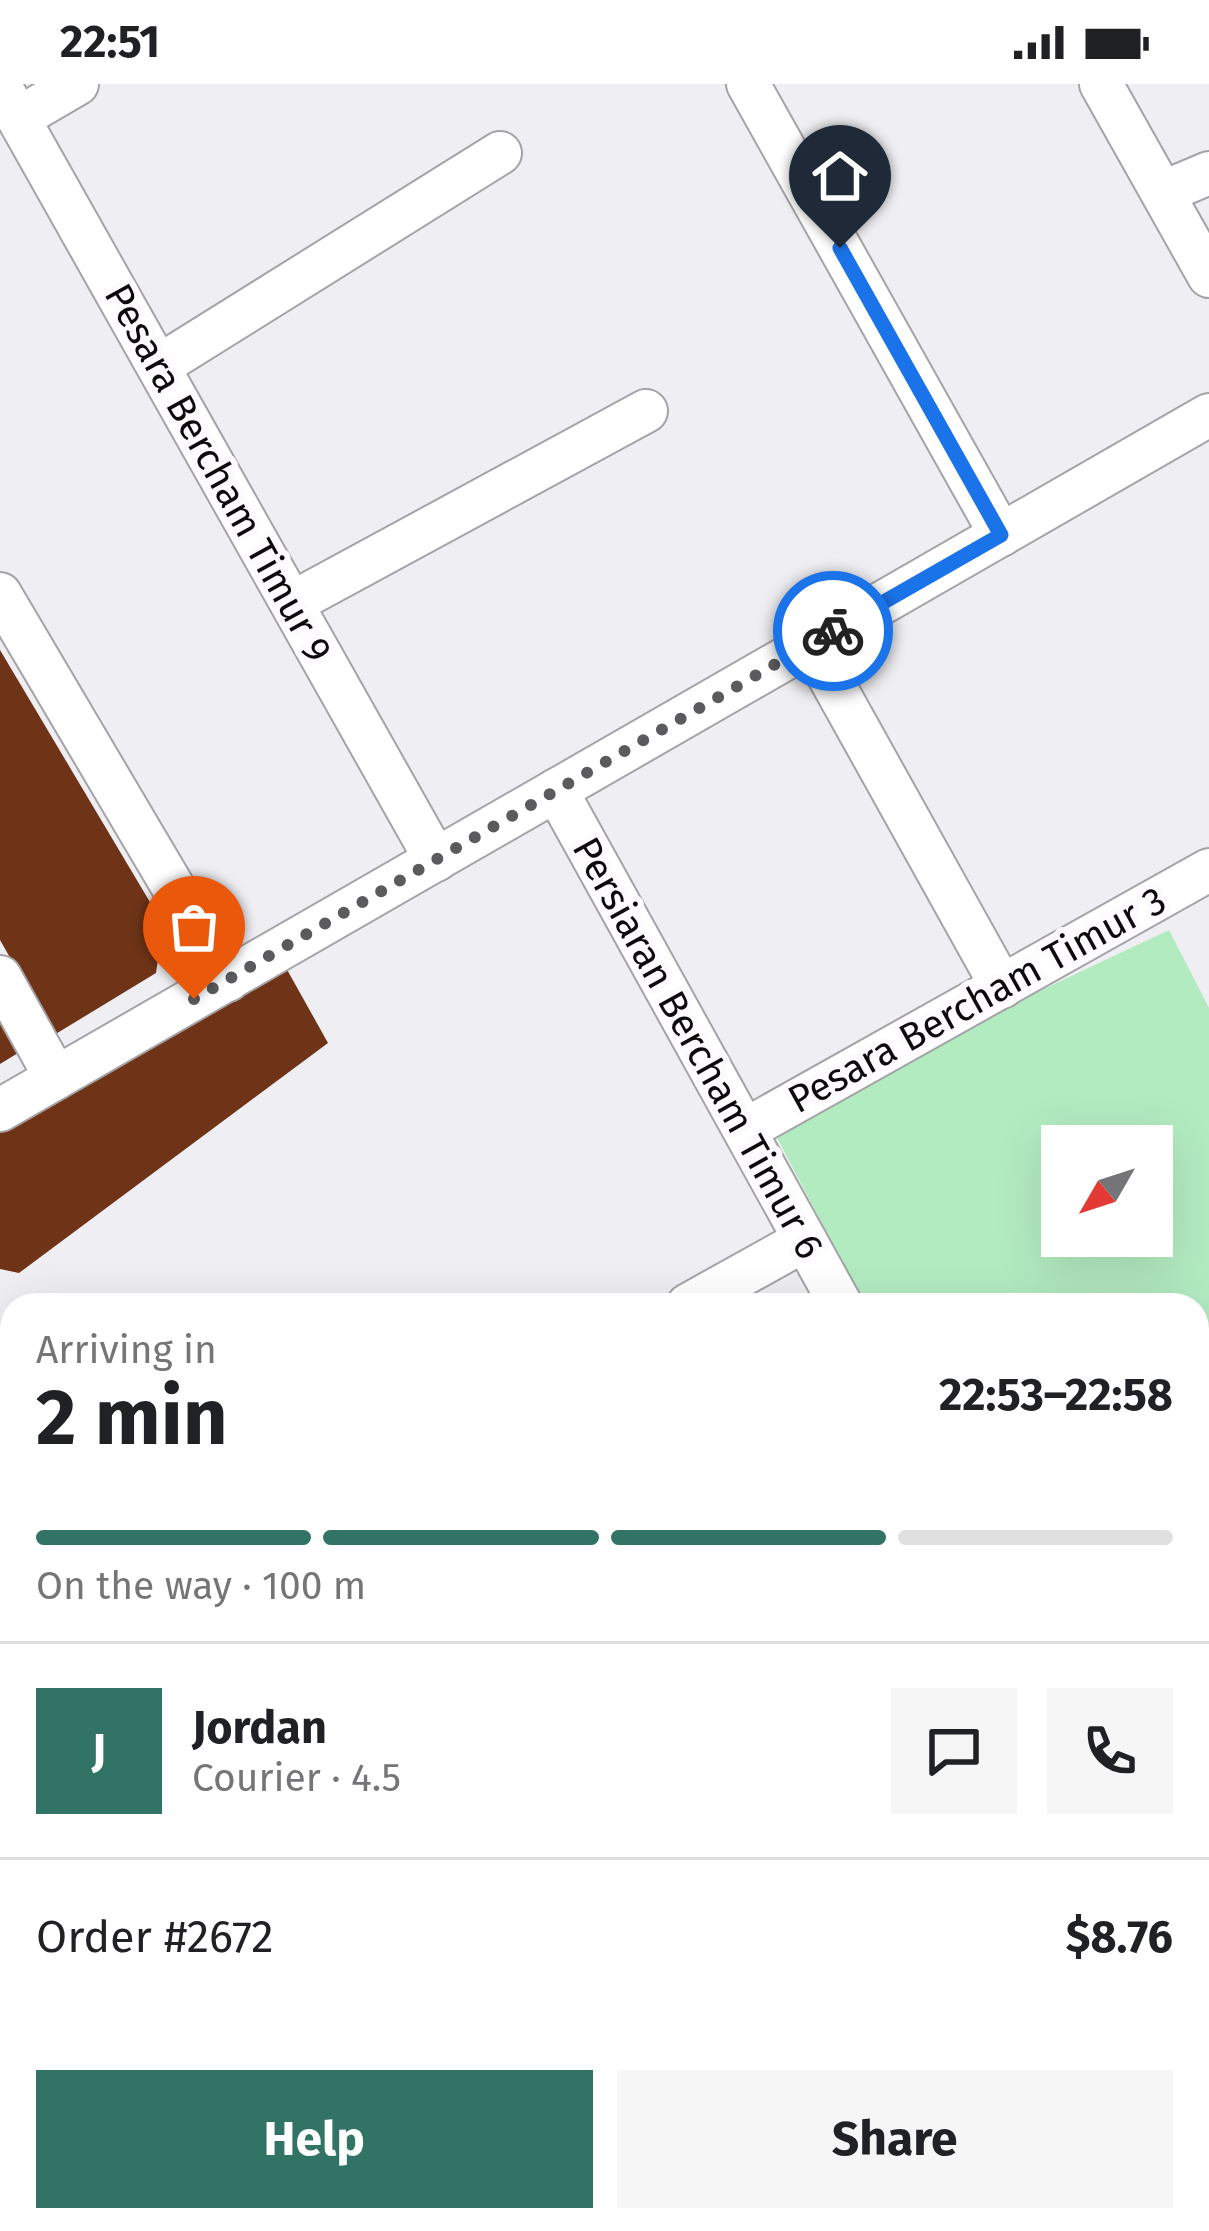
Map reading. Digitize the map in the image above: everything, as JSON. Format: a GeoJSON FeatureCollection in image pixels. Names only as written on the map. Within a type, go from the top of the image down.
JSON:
{"type":"FeatureCollection","features":[{"type":"Feature","properties":{"kind":"street"},"geometry":{"type":"LineString","coordinates":[[9,102],[77,84]]}},
{"type":"Feature","properties":{"kind":"street"},"geometry":{"type":"LineString","coordinates":[[748,84],[1001,535]]}},
{"type":"Feature","properties":{"kind":"street"},"geometry":{"type":"LineString","coordinates":[[1101,84],[1209,276]]}},
{"type":"Feature","properties":{"kind":"street","name":"Pesara Bercham Timur 9"},"geometry":{"type":"LineString","coordinates":[[9,102],[436,860]]}},
{"type":"Feature","properties":{"kind":"street"},"geometry":{"type":"LineString","coordinates":[[159,366],[500,153]]}},
{"type":"Feature","properties":{"kind":"street"},"geometry":{"type":"LineString","coordinates":[[1164,192],[1209,173]]}},
{"type":"Feature","properties":{"kind":"street"},"geometry":{"type":"LineString","coordinates":[[292,603],[646,411]]}},
{"type":"Feature","properties":{"kind":"street"},"geometry":{"type":"LineString","coordinates":[[0,1110],[1209,415]]}},
{"type":"Feature","properties":{"kind":"street"},"geometry":{"type":"LineString","coordinates":[[0,594],[228,980]]}},
{"type":"Feature","properties":{"kind":"street"},"geometry":{"type":"LineString","coordinates":[[811,644],[1002,987]]}},
{"type":"Feature","properties":{"kind":"street","name":"Persiaran Bercham Timur 6"},"geometry":{"type":"LineString","coordinates":[[556,790],[834,1293]]}},
{"type":"Feature","properties":{"kind":"street","name":"Pesara Bercham Timur 3"},"geometry":{"type":"LineString","coordinates":[[745,1130],[1209,870]]}},
{"type":"Feature","properties":{"kind":"street"},"geometry":{"type":"LineString","coordinates":[[0,977],[56,1078]]}},
{"type":"Feature","properties":{"kind":"street"},"geometry":{"type":"LineString","coordinates":[[710,1293],[805,1240]]}},
{"type":"Feature","properties":{"kind":"green space"},"geometry":{"type":"Polygon","coordinates":[[[1169,930],[1209,1008],[1209,1293],[859,1293],[767,1119],[1169,930]]]}},
{"type":"Feature","properties":{"kind":"building"},"geometry":{"type":"Polygon","coordinates":[[[0,650],[163,924],[156,973],[54,1035],[0,940],[0,650]]]}},
{"type":"Feature","properties":{"kind":"building"},"geometry":{"type":"Polygon","coordinates":[[[285,966],[328,1043],[19,1273],[0,1269],[0,1131],[285,966]]]}},
{"type":"Feature","properties":{"kind":"building"},"geometry":{"type":"Polygon","coordinates":[[[0,1009],[23,1050],[0,1064],[0,1009]]]}},
{"type":"Feature","properties":{"kind":"way so far"},"geometry":{"type":"LineString","coordinates":[[194,999],[833,631]]}},
{"type":"Feature","properties":{"kind":"route"},"geometry":{"type":"LineString","coordinates":[[833,631],[1001,535],[840,248]]}}]}
